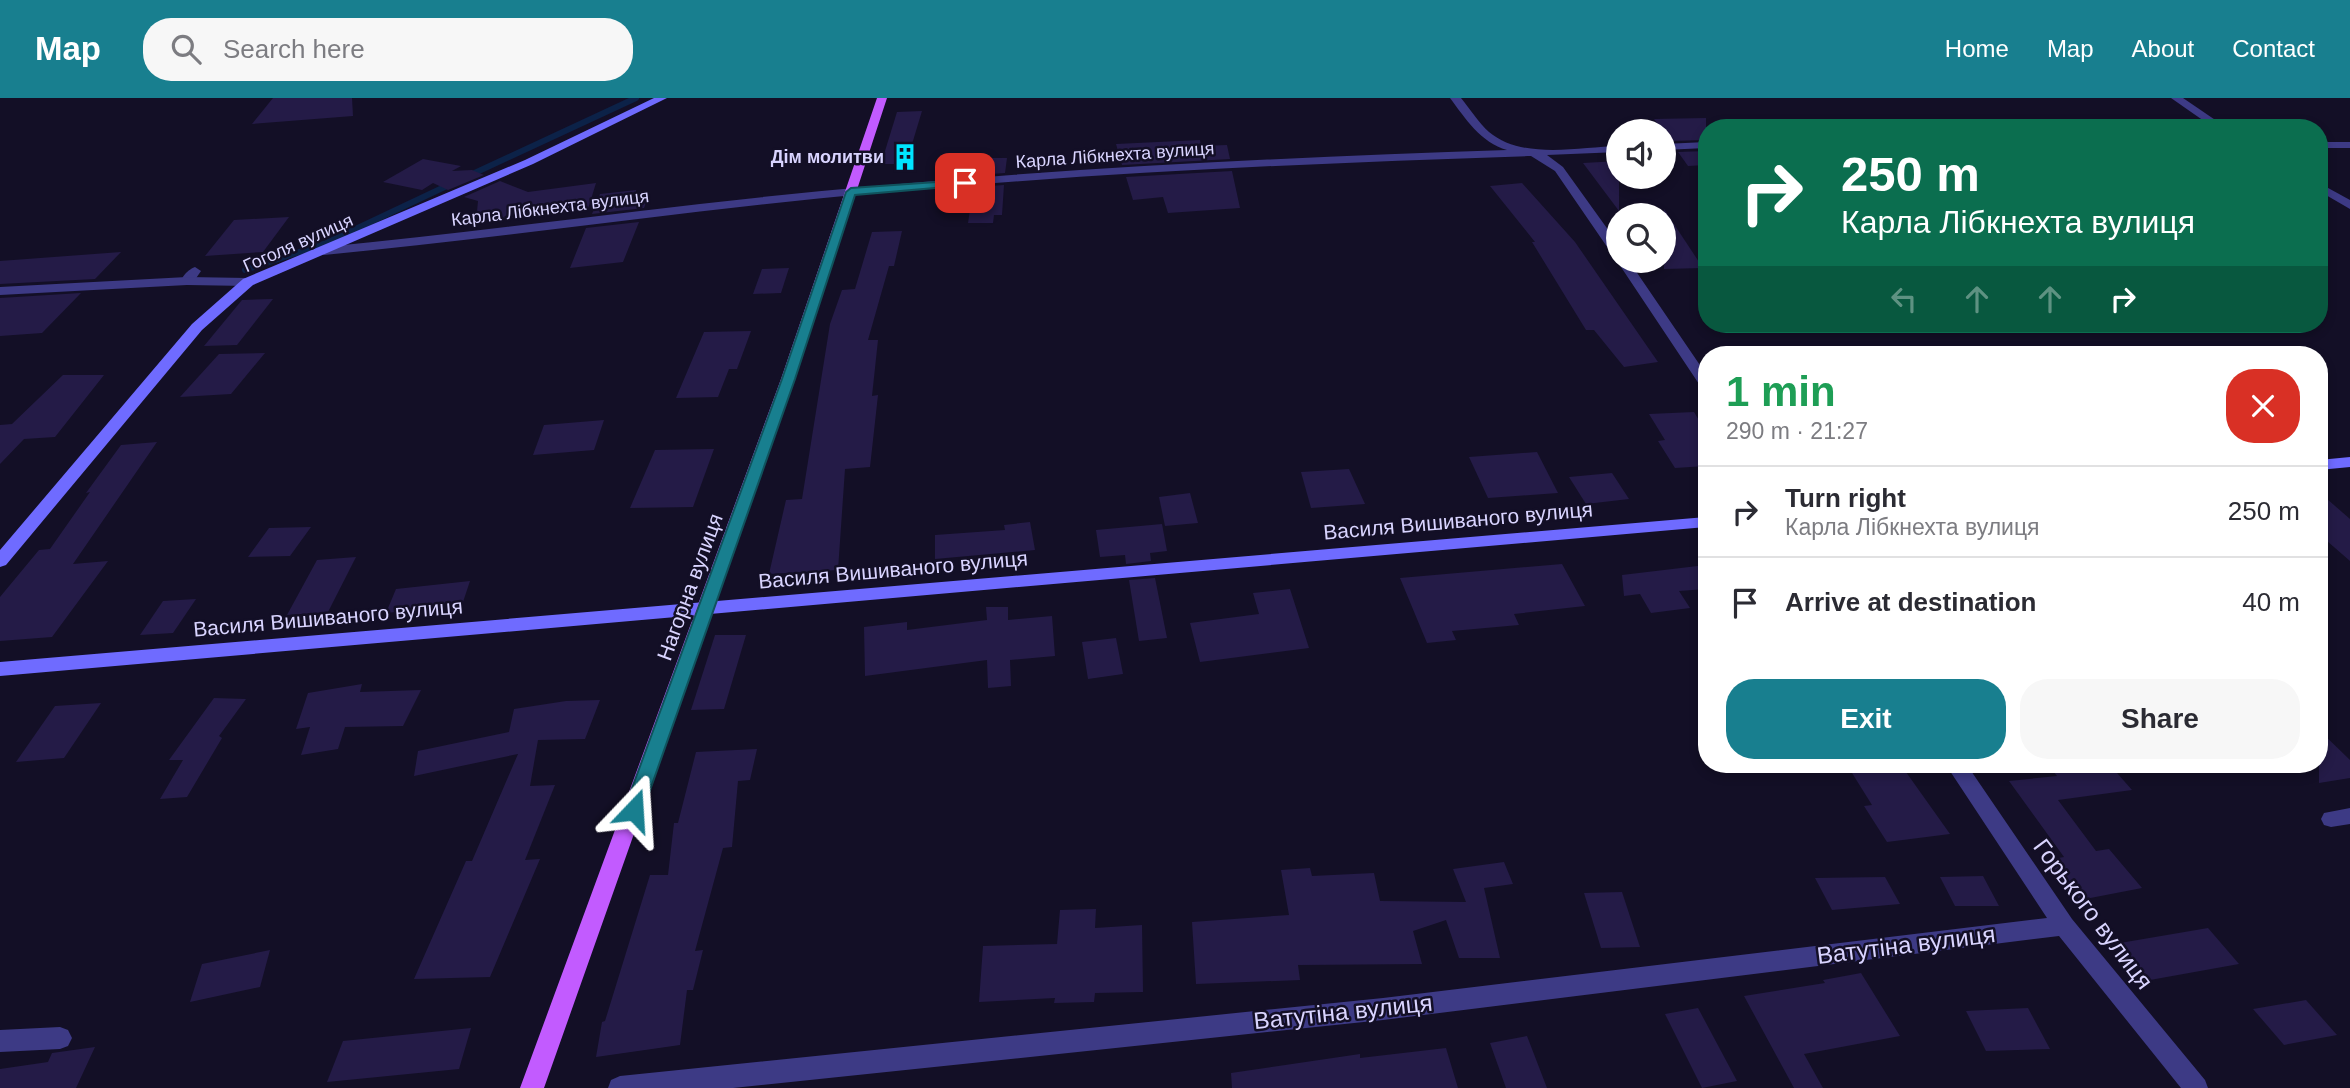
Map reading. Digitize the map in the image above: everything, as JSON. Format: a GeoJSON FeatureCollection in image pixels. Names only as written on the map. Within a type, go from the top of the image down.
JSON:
{"type":"FeatureCollection","features":[{"type":"Feature","properties":{"kind":"main road","name":"Нагорна вулиця"},"geometry":{"type":"LineString","coordinates":[[532,1088],[707,608],[882,98]]}},
{"type":"Feature","properties":{"kind":"street","name":"Гоголя вулиця"},"geometry":{"type":"LineString","coordinates":[[0,561],[197,327],[248,282],[529,162],[662,98]]}},
{"type":"Feature","properties":{"kind":"street"},"geometry":{"type":"LineString","coordinates":[[1455,98],[1485,134],[1502,145],[1539,154],[1559,169],[1606,236]]}},
{"type":"Feature","properties":{"kind":"street"},"geometry":{"type":"LineString","coordinates":[[2176,98],[2208,119]]}},
{"type":"Feature","properties":{"kind":"street"},"geometry":{"type":"LineString","coordinates":[[1676,146],[1698,145]]}},
{"type":"Feature","properties":{"kind":"street"},"geometry":{"type":"LineString","coordinates":[[2328,145],[2350,145]]}},
{"type":"Feature","properties":{"kind":"street","name":"Карла Лібкнехта вулиця"},"geometry":{"type":"LineString","coordinates":[[324,251],[447,239],[675,209],[851,192],[1255,162],[1606,150]]}},
{"type":"Feature","properties":{"kind":"street"},"geometry":{"type":"LineString","coordinates":[[2328,192],[2350,205]]}},
{"type":"Feature","properties":{"kind":"street"},"geometry":{"type":"LineString","coordinates":[[1631,273],[1698,372]]}},
{"type":"Feature","properties":{"kind":"street"},"geometry":{"type":"LineString","coordinates":[[0,291],[191,276],[248,282]]}},
{"type":"Feature","properties":{"kind":"street"},"geometry":{"type":"LineString","coordinates":[[2328,464],[2350,463]]}},
{"type":"Feature","properties":{"kind":"street","name":"Василя Вишиваного вулиця"},"geometry":{"type":"LineString","coordinates":[[0,669],[1698,523]]}},
{"type":"Feature","properties":{"kind":"street","name":"Горького вулиця"},"geometry":{"type":"LineString","coordinates":[[1961,773],[2064,926],[2196,1088]]}},
{"type":"Feature","properties":{"kind":"street","name":"Ватутіна вулиця"},"geometry":{"type":"LineString","coordinates":[[620,1088],[1383,1009],[2064,926]]}},
{"type":"Feature","properties":{"kind":"street"},"geometry":{"type":"LineString","coordinates":[[0,1041],[60,1038]]}},
{"type":"Feature","properties":{"kind":"building"},"geometry":{"type":"Polygon","coordinates":[[[273,98],[352,98],[353,116],[252,124],[273,98]]]}},
{"type":"Feature","properties":{"kind":"building"},"geometry":{"type":"Polygon","coordinates":[[[922,111],[906,164],[881,164],[897,112],[922,111]]]}},
{"type":"Feature","properties":{"kind":"building"},"geometry":{"type":"Polygon","coordinates":[[[1706,118],[1698,119],[1698,140],[1676,141],[1676,119],[1654,119],[1706,118]]]}},
{"type":"Feature","properties":{"kind":"building"},"geometry":{"type":"Polygon","coordinates":[[[1200,140],[1201,146],[1227,145],[1230,159],[1122,165],[1116,144],[1200,140]]]}},
{"type":"Feature","properties":{"kind":"building"},"geometry":{"type":"Polygon","coordinates":[[[1698,151],[1698,165],[1688,166],[1678,152],[1698,151]]]}},
{"type":"Feature","properties":{"kind":"building"},"geometry":{"type":"Polygon","coordinates":[[[953,158],[1007,158],[1005,173],[950,177],[953,158]]]}},
{"type":"Feature","properties":{"kind":"building"},"geometry":{"type":"Polygon","coordinates":[[[423,159],[461,166],[452,171],[472,170],[484,175],[448,190],[433,183],[422,190],[383,182],[423,159]]]}},
{"type":"Feature","properties":{"kind":"building"},"geometry":{"type":"Polygon","coordinates":[[[1606,162],[1606,189],[1619,189],[1619,203],[1613,203],[1583,163],[1606,162]]]}},
{"type":"Feature","properties":{"kind":"building"},"geometry":{"type":"Polygon","coordinates":[[[1232,171],[1240,208],[1168,213],[1163,197],[1133,200],[1126,177],[1232,171]]]}},
{"type":"Feature","properties":{"kind":"building"},"geometry":{"type":"Polygon","coordinates":[[[500,181],[528,192],[596,183],[588,209],[476,222],[478,201],[464,197],[500,181]]]}},
{"type":"Feature","properties":{"kind":"building"},"geometry":{"type":"Polygon","coordinates":[[[1522,183],[1575,242],[1658,362],[1624,367],[1594,330],[1586,330],[1532,242],[1535,242],[1490,186],[1522,183]]]}},
{"type":"Feature","properties":{"kind":"building"},"geometry":{"type":"Polygon","coordinates":[[[1004,185],[1002,215],[994,215],[993,223],[968,223],[971,203],[947,204],[949,189],[1004,185]]]}},
{"type":"Feature","properties":{"kind":"building"},"geometry":{"type":"Polygon","coordinates":[[[636,190],[636,194],[650,192],[644,208],[592,214],[600,194],[636,190]]]}},
{"type":"Feature","properties":{"kind":"building"},"geometry":{"type":"Polygon","coordinates":[[[289,217],[263,252],[205,256],[234,220],[289,217]]]}},
{"type":"Feature","properties":{"kind":"building"},"geometry":{"type":"Polygon","coordinates":[[[639,222],[623,262],[570,268],[586,228],[639,222]]]}},
{"type":"Feature","properties":{"kind":"building"},"geometry":{"type":"Polygon","coordinates":[[[1676,227],[1698,260],[1698,268],[1676,269],[1676,227]]]}},
{"type":"Feature","properties":{"kind":"building"},"geometry":{"type":"Polygon","coordinates":[[[902,231],[894,266],[889,266],[868,340],[878,340],[872,396],[878,395],[870,467],[845,469],[838,570],[769,574],[786,500],[802,499],[830,324],[842,290],[855,289],[872,232],[902,231]]]}},
{"type":"Feature","properties":{"kind":"building"},"geometry":{"type":"Polygon","coordinates":[[[121,252],[95,279],[0,284],[0,261],[121,252]]]}},
{"type":"Feature","properties":{"kind":"building"},"geometry":{"type":"Polygon","coordinates":[[[789,268],[781,293],[753,294],[762,269],[789,268]]]}},
{"type":"Feature","properties":{"kind":"building"},"geometry":{"type":"Polygon","coordinates":[[[81,293],[42,333],[0,336],[0,298],[81,293]]]}},
{"type":"Feature","properties":{"kind":"building"},"geometry":{"type":"Polygon","coordinates":[[[273,299],[237,345],[204,346],[242,300],[273,299]]]}},
{"type":"Feature","properties":{"kind":"building"},"geometry":{"type":"Polygon","coordinates":[[[751,331],[737,369],[729,369],[718,397],[676,398],[704,332],[751,331]]]}},
{"type":"Feature","properties":{"kind":"building"},"geometry":{"type":"Polygon","coordinates":[[[265,353],[231,394],[180,397],[219,354],[265,353]]]}},
{"type":"Feature","properties":{"kind":"building"},"geometry":{"type":"Polygon","coordinates":[[[63,375],[104,375],[55,437],[24,439],[0,464],[0,425],[12,424],[63,375]]]}},
{"type":"Feature","properties":{"kind":"building"},"geometry":{"type":"Polygon","coordinates":[[[1694,412],[1698,419],[1698,467],[1675,468],[1658,441],[1665,440],[1649,414],[1694,412]]]}},
{"type":"Feature","properties":{"kind":"building"},"geometry":{"type":"Polygon","coordinates":[[[604,420],[594,450],[533,455],[544,425],[604,420]]]}},
{"type":"Feature","properties":{"kind":"building"},"geometry":{"type":"Polygon","coordinates":[[[157,442],[73,564],[108,561],[52,637],[0,641],[0,597],[39,550],[50,549],[121,445],[157,442]]]}},
{"type":"Feature","properties":{"kind":"building"},"geometry":{"type":"Polygon","coordinates":[[[714,449],[693,507],[630,508],[655,450],[714,449]]]}},
{"type":"Feature","properties":{"kind":"building"},"geometry":{"type":"Polygon","coordinates":[[[1537,452],[1558,493],[1488,498],[1469,457],[1537,452]]]}},
{"type":"Feature","properties":{"kind":"building"},"geometry":{"type":"Polygon","coordinates":[[[1349,469],[1365,504],[1311,508],[1301,472],[1349,469]]]}},
{"type":"Feature","properties":{"kind":"building"},"geometry":{"type":"Polygon","coordinates":[[[1612,473],[1629,499],[1586,504],[1569,477],[1612,473]]]}},
{"type":"Feature","properties":{"kind":"building"},"geometry":{"type":"Polygon","coordinates":[[[1190,493],[1198,523],[1165,526],[1159,497],[1190,493]]]}},
{"type":"Feature","properties":{"kind":"building"},"geometry":{"type":"Polygon","coordinates":[[[2328,500],[2350,519],[2350,561],[2328,542],[2328,500]]]}},
{"type":"Feature","properties":{"kind":"building"},"geometry":{"type":"Polygon","coordinates":[[[1030,522],[1035,550],[935,559],[935,535],[1005,530],[1004,525],[1030,522]]]}},
{"type":"Feature","properties":{"kind":"building"},"geometry":{"type":"Polygon","coordinates":[[[1162,524],[1167,551],[1150,553],[1151,561],[1126,564],[1125,555],[1100,557],[1096,530],[1162,524]]]}},
{"type":"Feature","properties":{"kind":"building"},"geometry":{"type":"Polygon","coordinates":[[[311,527],[290,556],[248,557],[269,528],[311,527]]]}},
{"type":"Feature","properties":{"kind":"building"},"geometry":{"type":"Polygon","coordinates":[[[356,557],[328,612],[287,615],[317,560],[356,557]]]}},
{"type":"Feature","properties":{"kind":"building"},"geometry":{"type":"Polygon","coordinates":[[[1562,564],[1585,606],[1514,614],[1519,625],[1452,631],[1456,640],[1427,643],[1400,578],[1562,564]]]}},
{"type":"Feature","properties":{"kind":"building"},"geometry":{"type":"Polygon","coordinates":[[[1698,566],[1698,590],[1679,591],[1690,608],[1651,613],[1640,594],[1624,596],[1622,575],[1698,566]]]}},
{"type":"Feature","properties":{"kind":"building"},"geometry":{"type":"Polygon","coordinates":[[[1155,578],[1167,638],[1139,641],[1129,580],[1155,578]]]}},
{"type":"Feature","properties":{"kind":"building"},"geometry":{"type":"Polygon","coordinates":[[[470,581],[462,605],[386,613],[396,589],[470,581]]]}},
{"type":"Feature","properties":{"kind":"building"},"geometry":{"type":"Polygon","coordinates":[[[1290,589],[1309,648],[1200,662],[1190,623],[1259,614],[1253,593],[1290,589]]]}},
{"type":"Feature","properties":{"kind":"building"},"geometry":{"type":"Polygon","coordinates":[[[196,599],[173,633],[140,635],[163,601],[196,599]]]}},
{"type":"Feature","properties":{"kind":"building"},"geometry":{"type":"Polygon","coordinates":[[[986,607],[1008,607],[1008,620],[1052,616],[1055,656],[1010,660],[1011,686],[988,688],[987,660],[865,676],[864,627],[907,622],[907,630],[987,620],[986,607]]]}},
{"type":"Feature","properties":{"kind":"building"},"geometry":{"type":"Polygon","coordinates":[[[715,635],[746,635],[724,709],[691,710],[715,635]]]}},
{"type":"Feature","properties":{"kind":"building"},"geometry":{"type":"Polygon","coordinates":[[[1116,638],[1123,674],[1088,679],[1082,642],[1116,638]]]}},
{"type":"Feature","properties":{"kind":"building"},"geometry":{"type":"Polygon","coordinates":[[[362,684],[360,692],[421,690],[403,726],[345,727],[338,749],[301,755],[310,727],[296,729],[308,693],[362,684]]]}},
{"type":"Feature","properties":{"kind":"building"},"geometry":{"type":"Polygon","coordinates":[[[214,698],[246,699],[219,736],[222,738],[187,797],[160,799],[183,760],[169,760],[214,698]]]}},
{"type":"Feature","properties":{"kind":"building"},"geometry":{"type":"Polygon","coordinates":[[[600,700],[585,739],[538,740],[530,786],[555,785],[525,860],[540,859],[490,977],[414,979],[466,861],[472,861],[518,754],[414,776],[418,751],[509,732],[514,709],[566,701],[600,700]]]}},
{"type":"Feature","properties":{"kind":"building"},"geometry":{"type":"Polygon","coordinates":[[[101,703],[64,758],[16,762],[55,706],[101,703]]]}},
{"type":"Feature","properties":{"kind":"building"},"geometry":{"type":"Polygon","coordinates":[[[2328,739],[2350,760],[2350,778],[2319,783],[2319,773],[2328,773],[2328,739]]]}},
{"type":"Feature","properties":{"kind":"building"},"geometry":{"type":"Polygon","coordinates":[[[757,749],[750,780],[738,781],[732,847],[723,848],[695,951],[703,950],[693,990],[687,990],[680,1045],[596,1057],[602,1022],[605,1021],[650,875],[668,875],[674,823],[678,823],[696,752],[757,749]]]}},
{"type":"Feature","properties":{"kind":"building"},"geometry":{"type":"Polygon","coordinates":[[[1852,773],[1907,773],[1950,834],[1887,842],[1864,806],[1872,805],[1852,773]]]}},
{"type":"Feature","properties":{"kind":"building"},"geometry":{"type":"Polygon","coordinates":[[[2055,773],[2117,773],[2132,790],[2058,800],[2096,851],[2109,849],[2142,888],[2080,900],[2047,860],[2064,857],[2009,781],[2057,776],[2055,773]]]}},
{"type":"Feature","properties":{"kind":"building"},"geometry":{"type":"Polygon","coordinates":[[[1504,862],[1513,884],[1484,888],[1500,958],[1459,958],[1446,920],[1413,931],[1422,964],[1298,965],[1300,980],[1196,984],[1192,922],[1289,915],[1281,870],[1310,868],[1312,876],[1374,873],[1380,901],[1466,902],[1453,869],[1504,862]]]}},
{"type":"Feature","properties":{"kind":"building"},"geometry":{"type":"Polygon","coordinates":[[[1983,876],[1999,906],[1955,906],[1940,877],[1983,876]]]}},
{"type":"Feature","properties":{"kind":"building"},"geometry":{"type":"Polygon","coordinates":[[[1885,877],[1900,904],[1832,910],[1815,878],[1885,877]]]}},
{"type":"Feature","properties":{"kind":"building"},"geometry":{"type":"Polygon","coordinates":[[[1622,892],[1640,947],[1601,948],[1584,893],[1622,892]]]}},
{"type":"Feature","properties":{"kind":"building"},"geometry":{"type":"Polygon","coordinates":[[[1096,909],[1095,928],[1142,925],[1143,992],[1095,993],[1094,1002],[1054,1003],[1055,998],[979,1002],[983,946],[1057,944],[1060,910],[1096,909]]]}},
{"type":"Feature","properties":{"kind":"building"},"geometry":{"type":"Polygon","coordinates":[[[2208,928],[2239,964],[2150,980],[2120,943],[2208,928]]]}},
{"type":"Feature","properties":{"kind":"building"},"geometry":{"type":"Polygon","coordinates":[[[270,950],[260,987],[190,1002],[202,964],[270,950]]]}},
{"type":"Feature","properties":{"kind":"building"},"geometry":{"type":"Polygon","coordinates":[[[1861,973],[1900,1036],[1804,1054],[1823,1088],[1794,1088],[1744,996],[1825,983],[1823,980],[1861,973]]]}},
{"type":"Feature","properties":{"kind":"building"},"geometry":{"type":"Polygon","coordinates":[[[2306,1000],[2337,1035],[2284,1045],[2253,1009],[2306,1000]]]}},
{"type":"Feature","properties":{"kind":"building"},"geometry":{"type":"Polygon","coordinates":[[[1698,1008],[1737,1081],[1702,1088],[1665,1014],[1698,1008]]]}},
{"type":"Feature","properties":{"kind":"building"},"geometry":{"type":"Polygon","coordinates":[[[2028,1008],[2050,1049],[1986,1051],[1966,1011],[2028,1008]]]}},
{"type":"Feature","properties":{"kind":"building"},"geometry":{"type":"Polygon","coordinates":[[[471,1028],[459,1069],[327,1082],[343,1041],[471,1028]]]}},
{"type":"Feature","properties":{"kind":"building"},"geometry":{"type":"Polygon","coordinates":[[[1527,1036],[1547,1088],[1506,1088],[1490,1043],[1527,1036]]]}},
{"type":"Feature","properties":{"kind":"building"},"geometry":{"type":"Polygon","coordinates":[[[95,1047],[76,1088],[0,1088],[0,1069],[48,1062],[52,1053],[95,1047]]]}},
{"type":"Feature","properties":{"kind":"building"},"geometry":{"type":"Polygon","coordinates":[[[1446,1048],[1458,1088],[1232,1088],[1231,1073],[1360,1054],[1360,1058],[1446,1048]]]}},
{"type":"Feature","properties":{"kind":"waterway"},"geometry":{"type":"LineString","coordinates":[[466,177],[636,98]]}},
{"type":"Feature","properties":{"kind":"waterway"},"geometry":{"type":"LineString","coordinates":[[245,270],[326,243],[453,183]]}},
{"type":"Feature","properties":{"kind":"place","name":"Дім молитви"},"geometry":{"type":"Point","coordinates":[905,157]}},
{"type":"Feature","properties":{"kind":"route"},"geometry":{"type":"LineString","coordinates":[[634,810],[788,379],[851,192],[965,183]]}}]}
